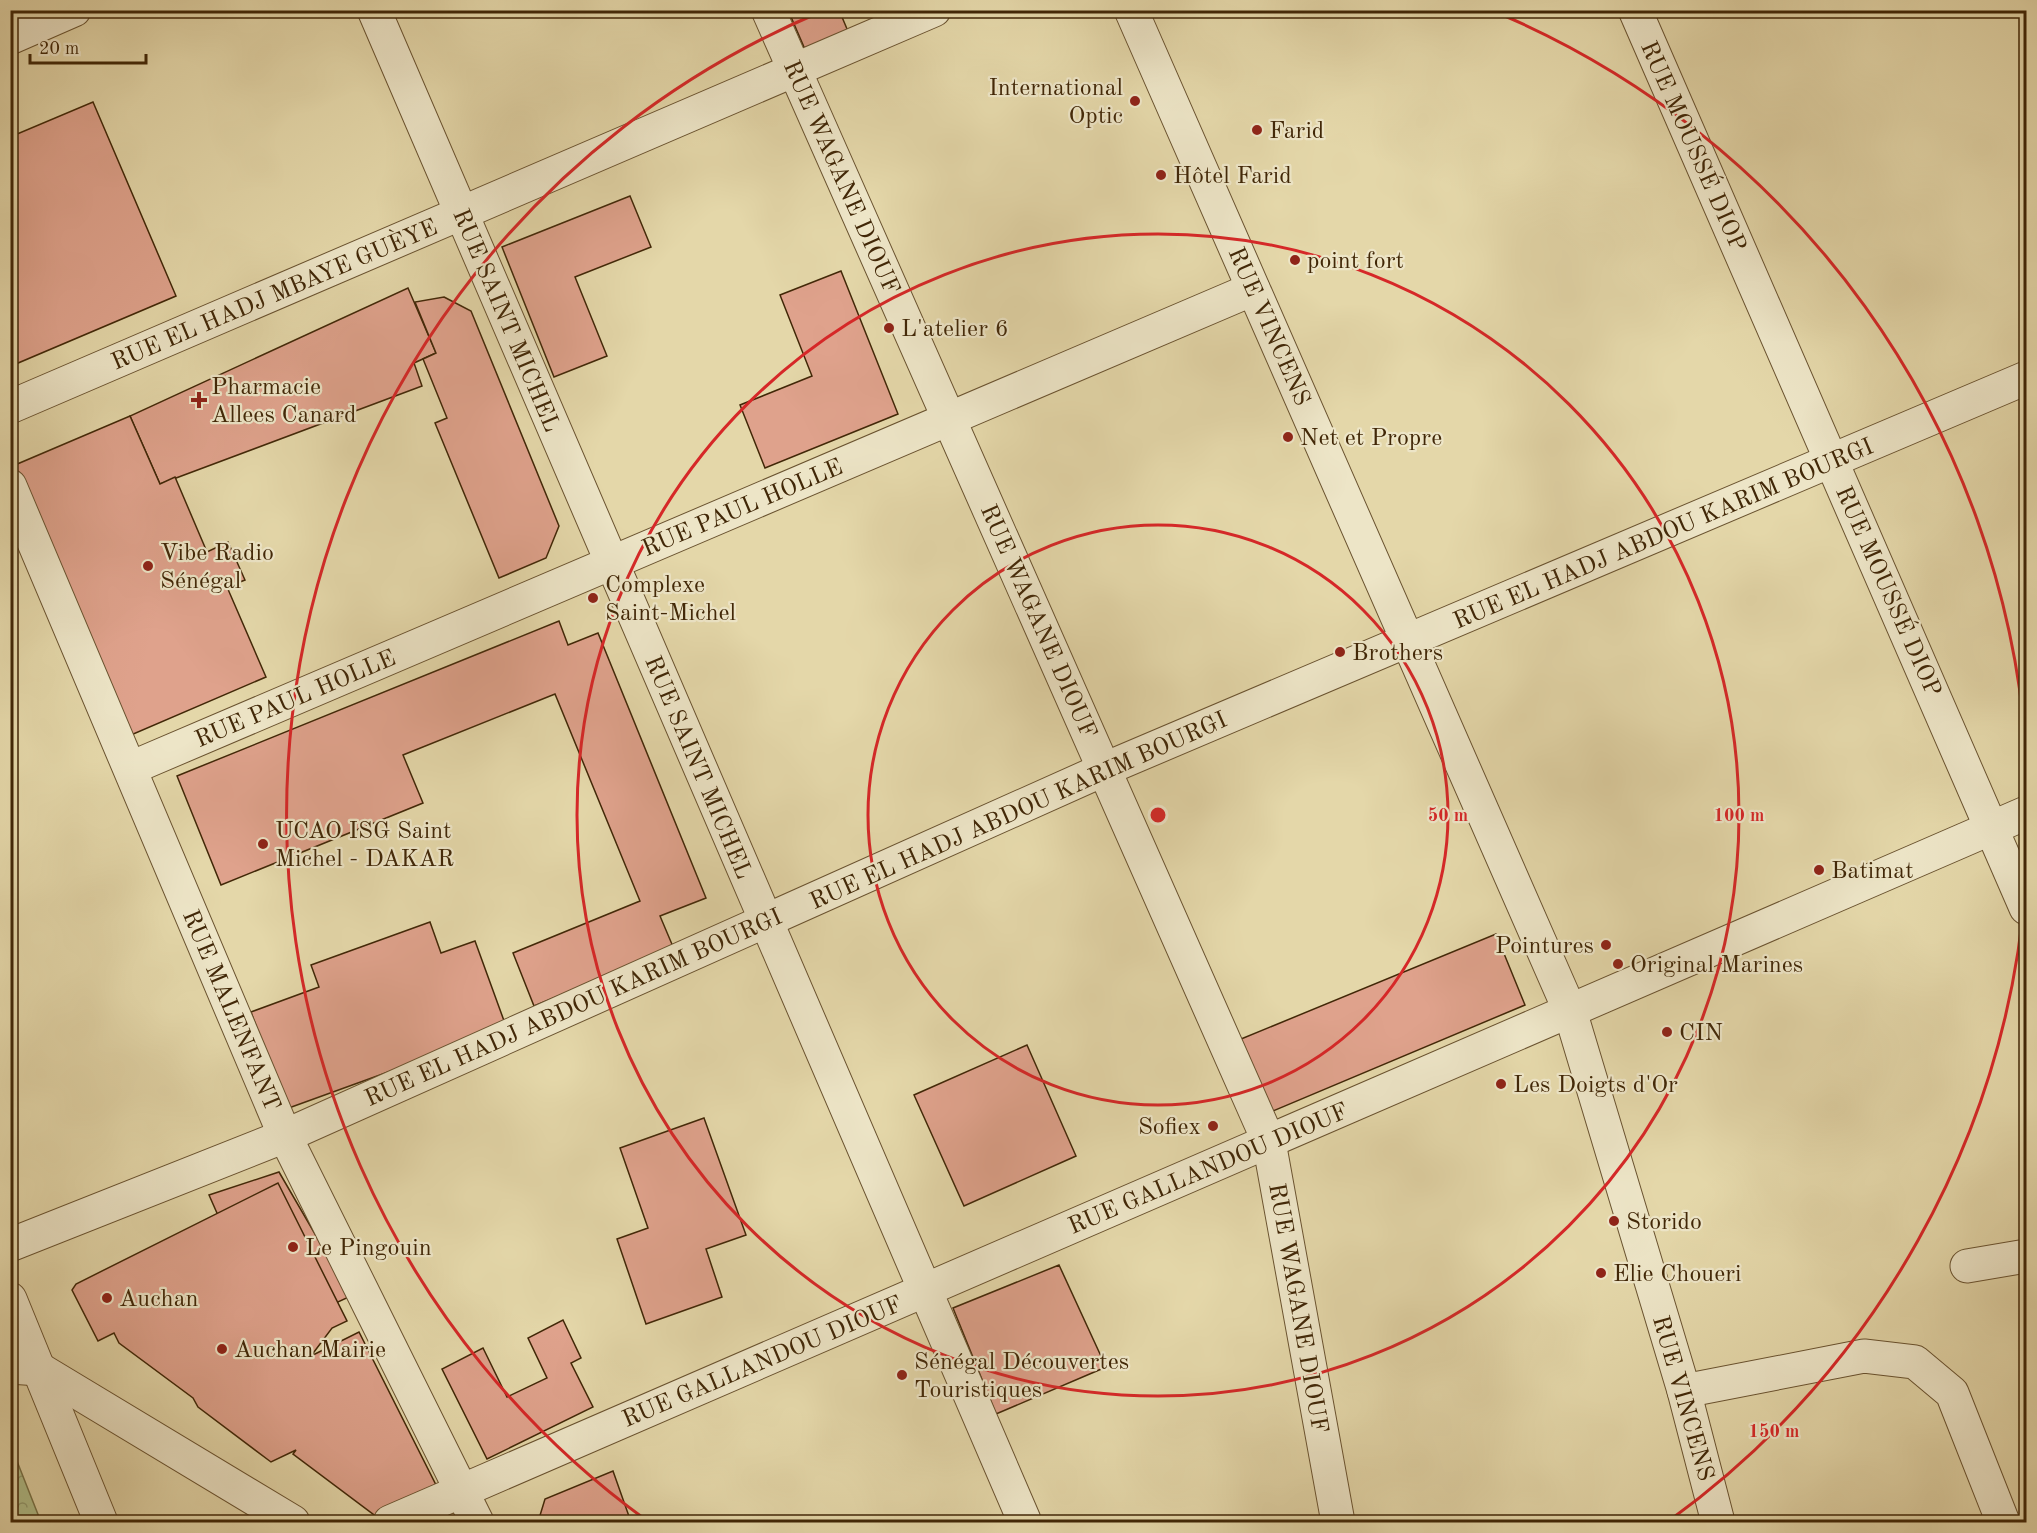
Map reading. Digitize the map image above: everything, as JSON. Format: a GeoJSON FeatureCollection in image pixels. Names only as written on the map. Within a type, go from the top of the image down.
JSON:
{"type":"FeatureCollection","features":[{"type":"Feature","properties":{"kind":"street"},"geometry":{"type":"LineString","coordinates":[[10,38],[74,10]]}},
{"type":"Feature","properties":{"kind":"street","name":"RUE SAINT MICHEL"},"geometry":{"type":"LineString","coordinates":[[374,10],[1025,1522]]}},
{"type":"Feature","properties":{"kind":"street","name":"RUE WAGANE DIOUF"},"geometry":{"type":"LineString","coordinates":[[768,10],[1269,1142],[1338,1522]]}},
{"type":"Feature","properties":{"kind":"street","name":"RUE EL HADJ MBAYE GUÈYE"},"geometry":{"type":"LineString","coordinates":[[10,407],[934,10]]}},
{"type":"Feature","properties":{"kind":"street","name":"RUE VINCENS"},"geometry":{"type":"LineString","coordinates":[[1131,10],[1570,1011],[1684,1391],[1718,1522]]}},
{"type":"Feature","properties":{"kind":"street","name":"RUE MOUSSÉ DIOP"},"geometry":{"type":"LineString","coordinates":[[1635,10],[2026,908]]}},
{"type":"Feature","properties":{"kind":"street","name":"RUE PAUL HOLLE"},"geometry":{"type":"LineString","coordinates":[[131,768],[1253,289]]}},
{"type":"Feature","properties":{"kind":"street","name":"RUE EL HADJ ABDOU KARIM BOURGI"},"geometry":{"type":"LineString","coordinates":[[10,1245],[285,1136],[1105,769],[2026,378]]}},
{"type":"Feature","properties":{"kind":"street","name":"RUE MALENFANT"},"geometry":{"type":"LineString","coordinates":[[10,486],[285,1136],[477,1522]]}},
{"type":"Feature","properties":{"kind":"street","name":"RUE GALLANDOU DIOUF"},"geometry":{"type":"LineString","coordinates":[[390,1522],[2026,813]]}},
{"type":"Feature","properties":{"kind":"street"},"geometry":{"type":"LineString","coordinates":[[1967,1266],[2026,1256]]}},
{"type":"Feature","properties":{"kind":"street"},"geometry":{"type":"LineString","coordinates":[[10,1299],[25,1368],[101,1522]]}},
{"type":"Feature","properties":{"kind":"street"},"geometry":{"type":"LineString","coordinates":[[1684,1391],[1864,1356],[1915,1362],[1952,1393],[2003,1522]]}},
{"type":"Feature","properties":{"kind":"street"},"geometry":{"type":"LineString","coordinates":[[25,1368],[293,1522]]}},
{"type":"Feature","properties":{"kind":"green space"},"geometry":{"type":"Polygon","coordinates":[[[11,1446],[41,1522],[11,1522],[11,1446]]]}},
{"type":"Feature","properties":{"kind":"building"},"geometry":{"type":"Polygon","coordinates":[[[788,10],[839,10],[850,36],[807,54],[788,10]]]}},
{"type":"Feature","properties":{"kind":"building"},"geometry":{"type":"Polygon","coordinates":[[[93,102],[176,296],[11,366],[10,137],[93,102]]]}},
{"type":"Feature","properties":{"kind":"building"},"geometry":{"type":"Polygon","coordinates":[[[630,196],[651,247],[575,277],[607,356],[554,377],[502,247],[630,196]]]}},
{"type":"Feature","properties":{"kind":"building"},"geometry":{"type":"Polygon","coordinates":[[[841,271],[898,414],[765,468],[740,405],[812,376],[780,295],[841,271]]]}},
{"type":"Feature","properties":{"kind":"building"},"geometry":{"type":"Polygon","coordinates":[[[408,288],[436,353],[414,363],[422,386],[160,484],[130,416],[408,288]]]}},
{"type":"Feature","properties":{"kind":"building"},"geometry":{"type":"Polygon","coordinates":[[[444,297],[471,311],[559,526],[546,558],[499,578],[435,423],[447,418],[423,359],[436,353],[415,302],[444,297]]]}},
{"type":"Feature","properties":{"kind":"building","name":"Vibe Radio Sénégal"},"geometry":{"type":"Polygon","coordinates":[[[130,416],[160,484],[175,477],[207,552],[228,542],[245,580],[227,587],[266,677],[131,735],[15,465],[130,416]]]}},
{"type":"Feature","properties":{"kind":"building","name":"UCAO ISG Saint Michel - DAKAR"},"geometry":{"type":"Polygon","coordinates":[[[559,621],[568,645],[598,633],[706,898],[660,916],[674,949],[534,1006],[513,953],[640,901],[555,694],[403,755],[423,803],[221,885],[177,776],[559,621]]]}},
{"type":"Feature","properties":{"kind":"building","name":"UCAO ISG Saint Michel - DAKAR"},"geometry":{"type":"Polygon","coordinates":[[[430,922],[441,953],[475,941],[507,1029],[286,1109],[251,1012],[319,987],[311,965],[430,922]]]}},
{"type":"Feature","properties":{"kind":"building"},"geometry":{"type":"Polygon","coordinates":[[[1496,934],[1525,1005],[1261,1116],[1229,1044],[1496,934]]]}},
{"type":"Feature","properties":{"kind":"building"},"geometry":{"type":"Polygon","coordinates":[[[1027,1045],[1076,1156],[964,1206],[914,1095],[1027,1045]]]}},
{"type":"Feature","properties":{"kind":"building"},"geometry":{"type":"Polygon","coordinates":[[[704,1118],[746,1235],[706,1249],[722,1297],[646,1324],[617,1239],[648,1228],[620,1148],[704,1118]]]}},
{"type":"Feature","properties":{"kind":"building","name":"Le Pingouin"},"geometry":{"type":"Polygon","coordinates":[[[279,1172],[351,1296],[299,1320],[259,1239],[236,1256],[209,1195],[279,1172]]]}},
{"type":"Feature","properties":{"kind":"building","name":"Auchan Mairie"},"geometry":{"type":"Polygon","coordinates":[[[278,1183],[347,1321],[332,1328],[311,1356],[359,1332],[437,1487],[377,1517],[293,1454],[296,1450],[271,1462],[198,1407],[193,1398],[119,1343],[114,1333],[98,1341],[72,1290],[76,1284],[278,1183]]]}},
{"type":"Feature","properties":{"kind":"building"},"geometry":{"type":"Polygon","coordinates":[[[1059,1265],[1106,1367],[996,1414],[953,1308],[1059,1265]]]}},
{"type":"Feature","properties":{"kind":"building"},"geometry":{"type":"Polygon","coordinates":[[[563,1320],[581,1358],[571,1363],[593,1407],[487,1459],[442,1369],[483,1348],[507,1397],[547,1378],[528,1338],[563,1320]]]}},
{"type":"Feature","properties":{"kind":"building"},"geometry":{"type":"Polygon","coordinates":[[[613,1471],[631,1522],[538,1522],[545,1499],[613,1471]]]}},
{"type":"Feature","properties":{"kind":"place","name":"International Optic"},"geometry":{"type":"Point","coordinates":[1135,101]}},
{"type":"Feature","properties":{"kind":"place","name":"Farid"},"geometry":{"type":"Point","coordinates":[1257,130]}},
{"type":"Feature","properties":{"kind":"place","name":"Hôtel Farid"},"geometry":{"type":"Point","coordinates":[1161,175]}},
{"type":"Feature","properties":{"kind":"place","name":"point fort"},"geometry":{"type":"Point","coordinates":[1295,260]}},
{"type":"Feature","properties":{"kind":"place","name":"L'atelier 6"},"geometry":{"type":"Point","coordinates":[889,328]}},
{"type":"Feature","properties":{"kind":"place","name":"Pharmacie Allees Canard"},"geometry":{"type":"Point","coordinates":[199,400]}},
{"type":"Feature","properties":{"kind":"place","name":"Net et Propre"},"geometry":{"type":"Point","coordinates":[1288,437]}},
{"type":"Feature","properties":{"kind":"place","name":"Vibe Radio Sénégal"},"geometry":{"type":"Point","coordinates":[148,566]}},
{"type":"Feature","properties":{"kind":"place","name":"Complexe Saint-Michel"},"geometry":{"type":"Point","coordinates":[593,598]}},
{"type":"Feature","properties":{"kind":"place","name":"Brothers"},"geometry":{"type":"Point","coordinates":[1340,652]}},
{"type":"Feature","properties":{"kind":"place","name":"UCAO ISG Saint Michel - DAKAR"},"geometry":{"type":"Point","coordinates":[263,844]}},
{"type":"Feature","properties":{"kind":"place","name":"Batimat"},"geometry":{"type":"Point","coordinates":[1819,870]}},
{"type":"Feature","properties":{"kind":"place","name":"Pointures"},"geometry":{"type":"Point","coordinates":[1606,945]}},
{"type":"Feature","properties":{"kind":"place","name":"Original Marines"},"geometry":{"type":"Point","coordinates":[1618,964]}},
{"type":"Feature","properties":{"kind":"place","name":"CIN"},"geometry":{"type":"Point","coordinates":[1667,1032]}},
{"type":"Feature","properties":{"kind":"place","name":"Les Doigts d'Or"},"geometry":{"type":"Point","coordinates":[1501,1084]}},
{"type":"Feature","properties":{"kind":"place","name":"Sofiex"},"geometry":{"type":"Point","coordinates":[1213,1126]}},
{"type":"Feature","properties":{"kind":"place","name":"Storido"},"geometry":{"type":"Point","coordinates":[1614,1221]}},
{"type":"Feature","properties":{"kind":"place","name":"Le Pingouin"},"geometry":{"type":"Point","coordinates":[293,1247]}},
{"type":"Feature","properties":{"kind":"place","name":"Elie Choueri"},"geometry":{"type":"Point","coordinates":[1601,1273]}},
{"type":"Feature","properties":{"kind":"place","name":"Auchan"},"geometry":{"type":"Point","coordinates":[107,1298]}},
{"type":"Feature","properties":{"kind":"place","name":"Auchan Mairie"},"geometry":{"type":"Point","coordinates":[222,1349]}},
{"type":"Feature","properties":{"kind":"place","name":"Sénégal Découvertes Touristiques"},"geometry":{"type":"Point","coordinates":[902,1375]}}]}
